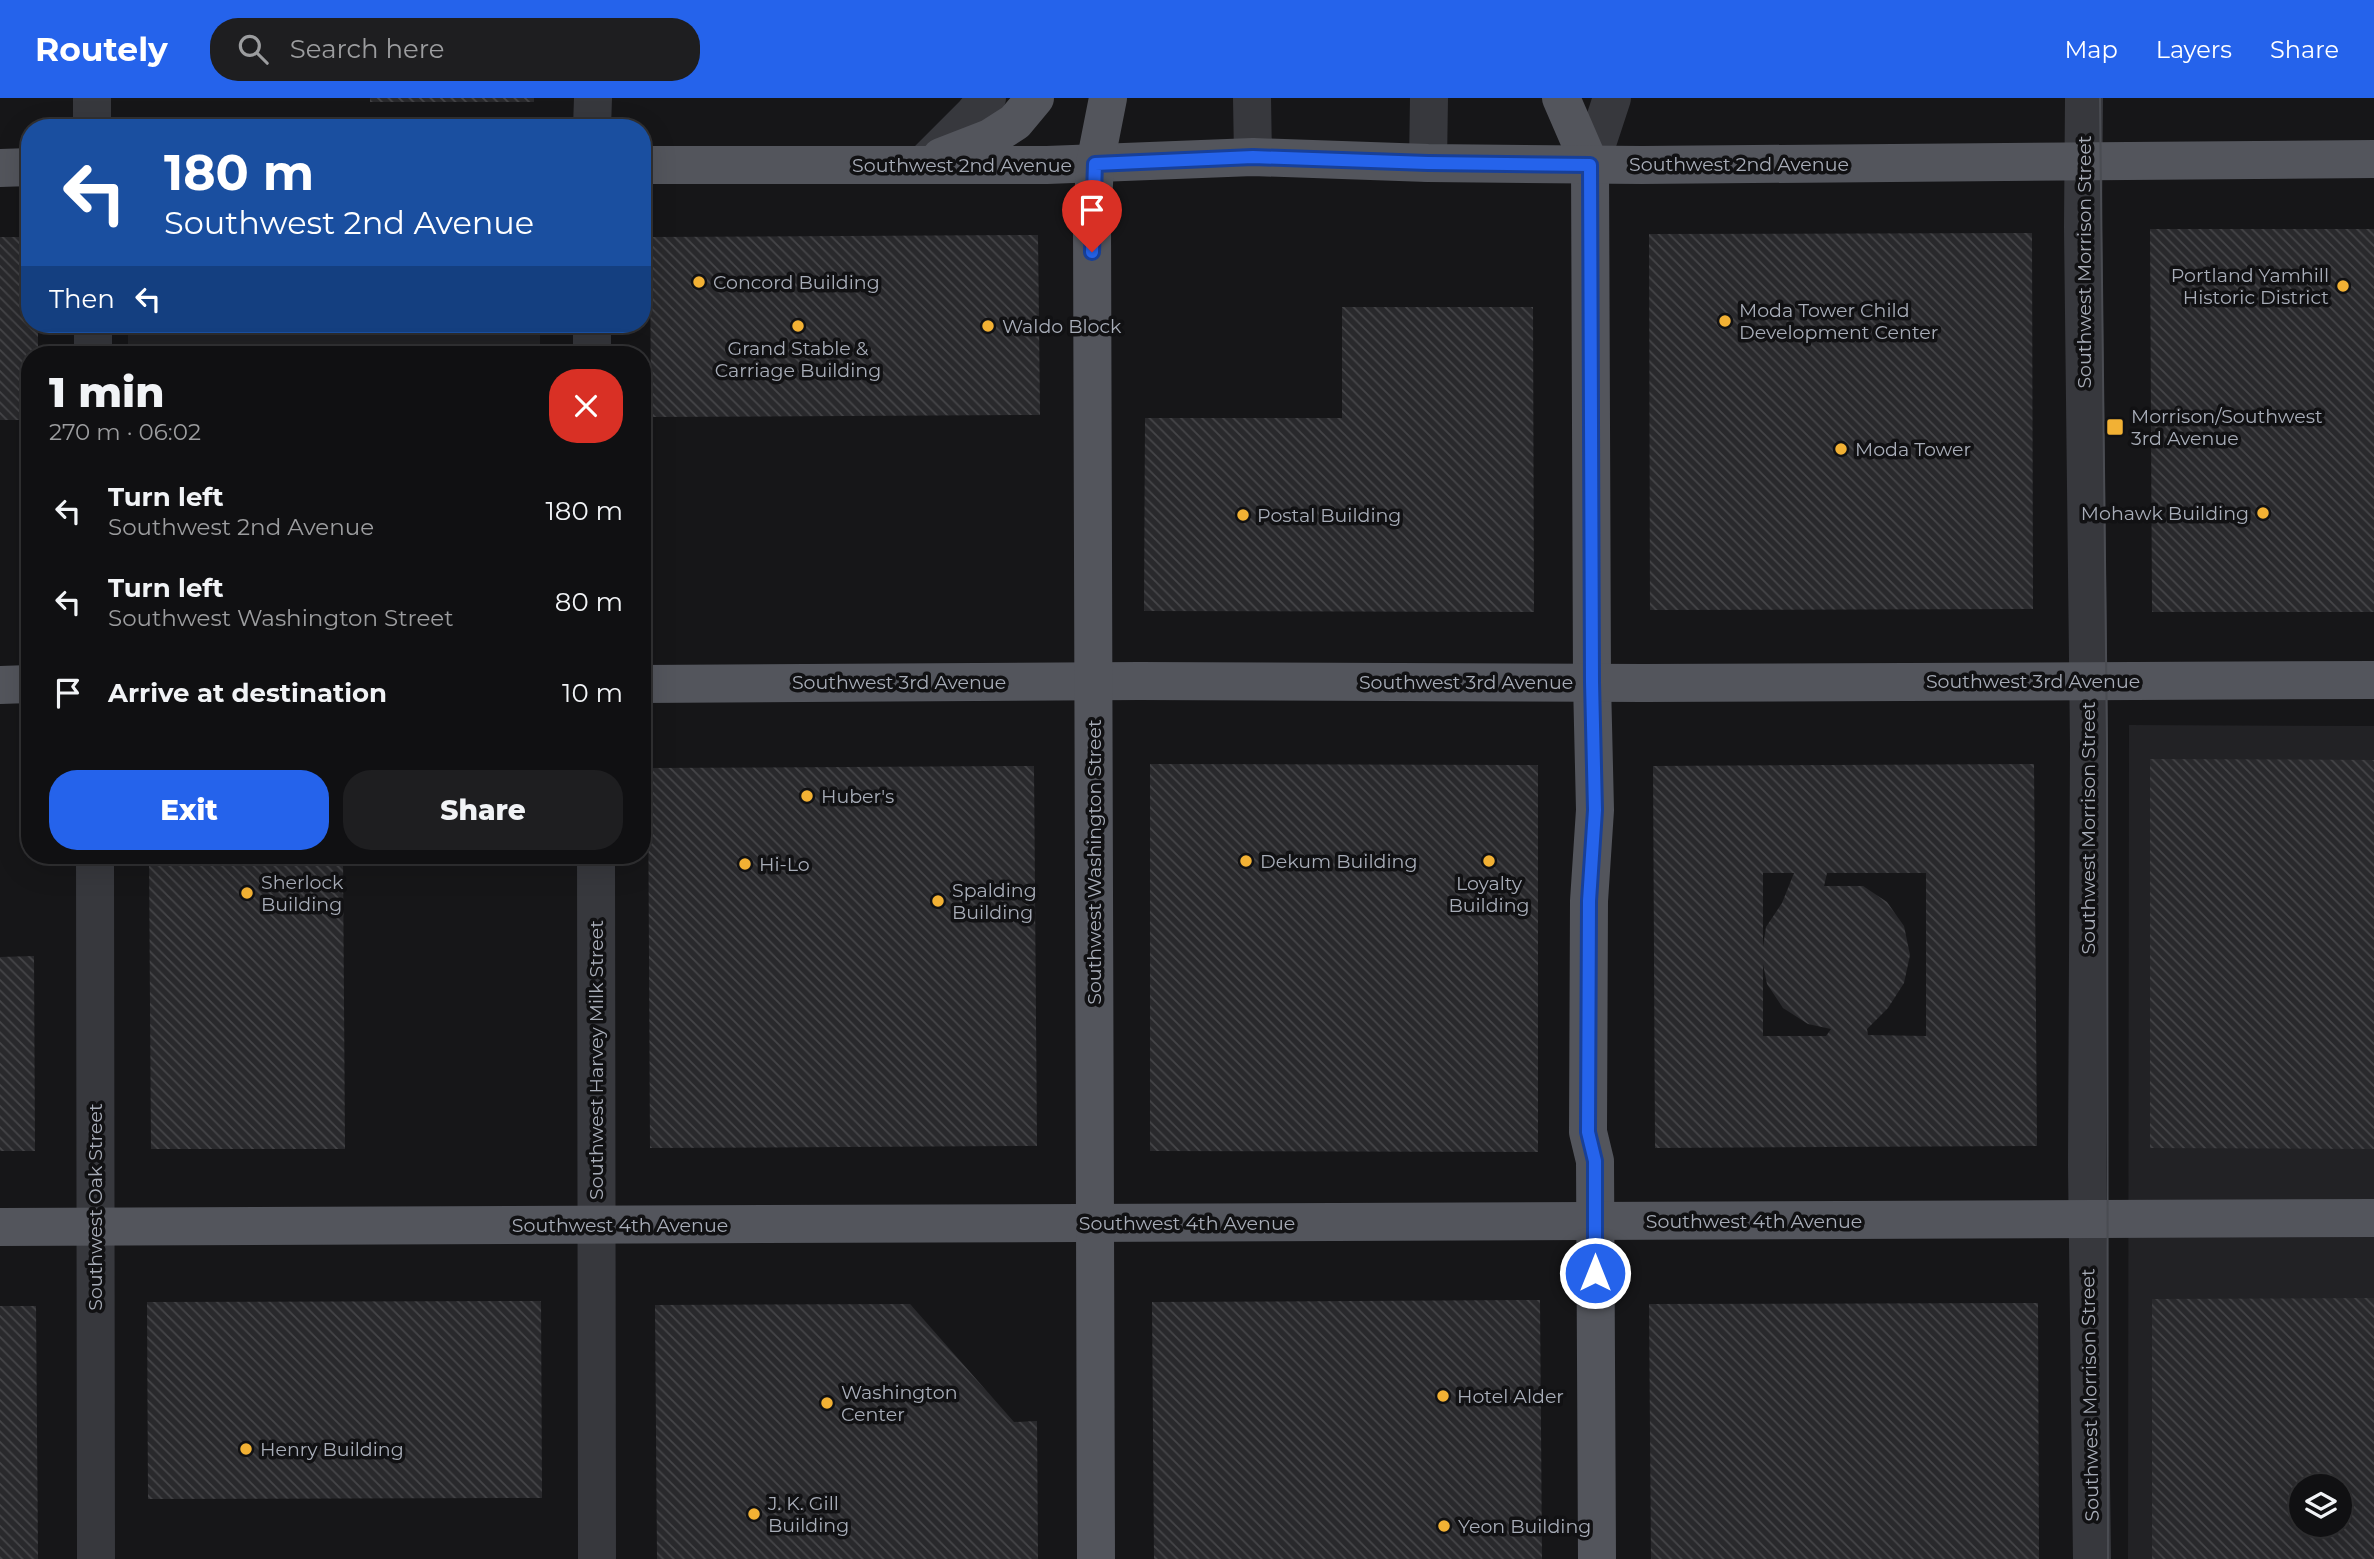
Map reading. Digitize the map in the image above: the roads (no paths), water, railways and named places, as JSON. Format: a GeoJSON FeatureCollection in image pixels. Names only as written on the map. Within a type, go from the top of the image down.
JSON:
{"type":"FeatureCollection","features":[{"type":"Feature","properties":{"kind":"main road"},"geometry":{"type":"LineString","coordinates":[[923,165],[990,138],[1015,122],[1035,98]]}},
{"type":"Feature","properties":{"kind":"main road","name":"Southwest Washington Street"},"geometry":{"type":"LineString","coordinates":[[1096,1559],[1092,224],[1095,164],[1108,98]]}},
{"type":"Feature","properties":{"kind":"main road"},"geometry":{"type":"LineString","coordinates":[[1561,98],[1590,165],[1595,810],[1589,901],[1588,1132],[1595,1161],[1597,1559]]}},
{"type":"Feature","properties":{"kind":"main road","name":"Southwest 2nd Avenue"},"geometry":{"type":"LineString","coordinates":[[651,164],[1095,164],[1253,157],[1590,165],[2374,159]]}},
{"type":"Feature","properties":{"kind":"main road"},"geometry":{"type":"LineString","coordinates":[[0,167],[21,167]]}},
{"type":"Feature","properties":{"kind":"main road","name":"Southwest 3rd Avenue"},"geometry":{"type":"LineString","coordinates":[[651,684],[2374,680]]}},
{"type":"Feature","properties":{"kind":"main road"},"geometry":{"type":"LineString","coordinates":[[0,685],[21,684]]}},
{"type":"Feature","properties":{"kind":"main road","name":"Southwest 4th Avenue"},"geometry":{"type":"LineString","coordinates":[[0,1227],[2374,1218]]}},
{"type":"Feature","properties":{"kind":"street"},"geometry":{"type":"LineString","coordinates":[[92,98],[92,119]]}},
{"type":"Feature","properties":{"kind":"street"},"geometry":{"type":"LineString","coordinates":[[592,119],[593,98]]}},
{"type":"Feature","properties":{"kind":"street"},"geometry":{"type":"LineString","coordinates":[[923,165],[973,116],[986,98]]}},
{"type":"Feature","properties":{"kind":"street"},"geometry":{"type":"LineString","coordinates":[[1252,98],[1253,157]]}},
{"type":"Feature","properties":{"kind":"street"},"geometry":{"type":"LineString","coordinates":[[1428,163],[1429,98]]}},
{"type":"Feature","properties":{"kind":"street"},"geometry":{"type":"LineString","coordinates":[[1590,165],[1612,98]]}},
{"type":"Feature","properties":{"kind":"street","name":"Southwest Morrison Street"},"geometry":{"type":"LineString","coordinates":[[2084,98],[2089,680],[2088,1219],[2092,1559]]}},
{"type":"Feature","properties":{"kind":"street","name":"Southwest Oak Street"},"geometry":{"type":"LineString","coordinates":[[95,864],[96,1559]]}},
{"type":"Feature","properties":{"kind":"street","name":"Southwest Harvey Milk Street"},"geometry":{"type":"LineString","coordinates":[[596,864],[597,1559]]}},
{"type":"Feature","properties":{"kind":"tram line"},"geometry":{"type":"LineString","coordinates":[[2100,98],[2107,745],[2108,1559]]}},
{"type":"Feature","properties":{"kind":"place","name":"Concord Building"},"geometry":{"type":"Point","coordinates":[699,282]}},
{"type":"Feature","properties":{"kind":"place","name":"Portland Yamhill Historic District"},"geometry":{"type":"Point","coordinates":[2343,286]}},
{"type":"Feature","properties":{"kind":"place","name":"Moda Tower Child Development Center"},"geometry":{"type":"Point","coordinates":[1725,321]}},
{"type":"Feature","properties":{"kind":"place","name":"Grand Stable & Carriage Building"},"geometry":{"type":"Point","coordinates":[798,326]}},
{"type":"Feature","properties":{"kind":"place","name":"Waldo Block"},"geometry":{"type":"Point","coordinates":[988,326]}},
{"type":"Feature","properties":{"kind":"place","name":"Morrison/Southwest 3rd Avenue"},"geometry":{"type":"Point","coordinates":[2115,427]}},
{"type":"Feature","properties":{"kind":"place","name":"Moda Tower"},"geometry":{"type":"Point","coordinates":[1841,449]}},
{"type":"Feature","properties":{"kind":"place","name":"Mohawk Building"},"geometry":{"type":"Point","coordinates":[2263,513]}},
{"type":"Feature","properties":{"kind":"place","name":"Postal Building"},"geometry":{"type":"Point","coordinates":[1243,515]}},
{"type":"Feature","properties":{"kind":"place","name":"Huber's"},"geometry":{"type":"Point","coordinates":[807,796]}},
{"type":"Feature","properties":{"kind":"place","name":"Dekum Building"},"geometry":{"type":"Point","coordinates":[1246,861]}},
{"type":"Feature","properties":{"kind":"place","name":"Loyalty Building"},"geometry":{"type":"Point","coordinates":[1489,861]}},
{"type":"Feature","properties":{"kind":"place","name":"Hi-Lo"},"geometry":{"type":"Point","coordinates":[745,864]}},
{"type":"Feature","properties":{"kind":"place","name":"Sherlock Building"},"geometry":{"type":"Point","coordinates":[247,893]}},
{"type":"Feature","properties":{"kind":"place","name":"Spalding Building"},"geometry":{"type":"Point","coordinates":[938,901]}},
{"type":"Feature","properties":{"kind":"place","name":"Hotel Alder"},"geometry":{"type":"Point","coordinates":[1443,1396]}},
{"type":"Feature","properties":{"kind":"place","name":"Washington Center"},"geometry":{"type":"Point","coordinates":[827,1403]}},
{"type":"Feature","properties":{"kind":"place","name":"Henry Building"},"geometry":{"type":"Point","coordinates":[246,1449]}},
{"type":"Feature","properties":{"kind":"place","name":"J. K. Gill Building"},"geometry":{"type":"Point","coordinates":[754,1514]}},
{"type":"Feature","properties":{"kind":"place","name":"Yeon Building"},"geometry":{"type":"Point","coordinates":[1444,1526]}}]}
